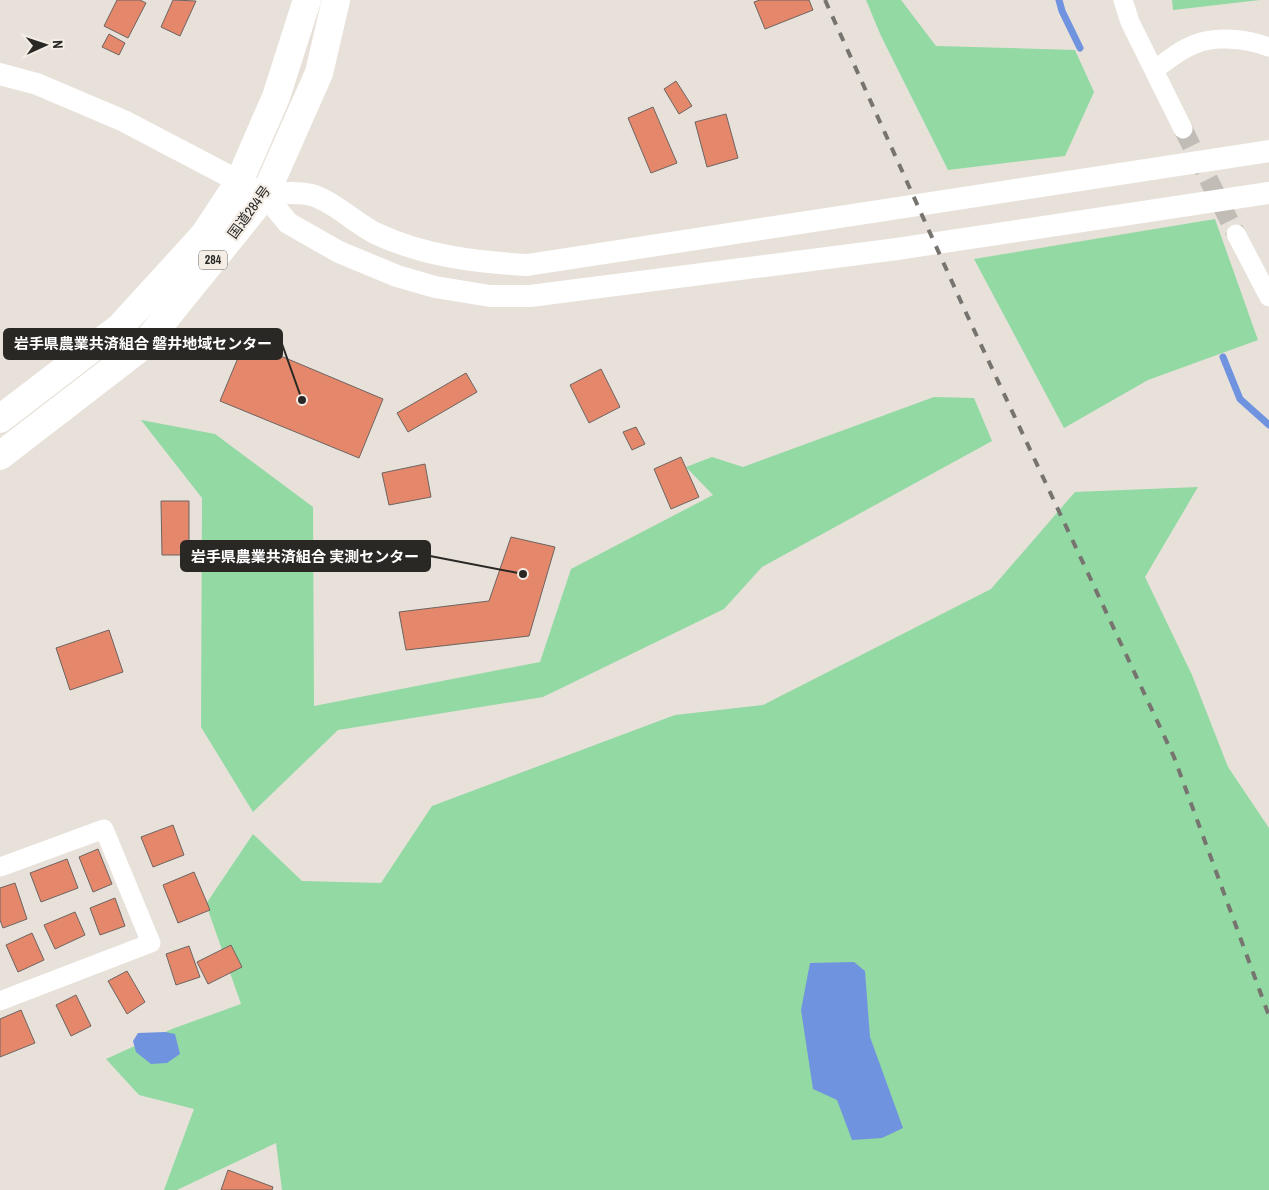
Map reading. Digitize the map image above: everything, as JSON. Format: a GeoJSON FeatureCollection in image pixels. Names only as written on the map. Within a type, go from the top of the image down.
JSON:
{"type":"FeatureCollection","features":[{"type":"Feature","properties":{"kind":"highway","name":"国道284号"},"geometry":{"type":"LineString","coordinates":[[0,420],[120,326],[204,234],[239,182],[276,97],[307,0]]}},
{"type":"Feature","properties":{"kind":"highway","name":"国道284号"},"geometry":{"type":"LineString","coordinates":[[0,456],[144,345],[265,195],[319,73],[336,0]]}},
{"type":"Feature","properties":{"kind":"street"},"geometry":{"type":"LineString","coordinates":[[1123,0],[1130,22],[1183,129]]}},
{"type":"Feature","properties":{"kind":"street"},"geometry":{"type":"LineString","coordinates":[[1154,70],[1193,45],[1212,41],[1222,39],[1259,43],[1269,47]]}},
{"type":"Feature","properties":{"kind":"street"},"geometry":{"type":"LineString","coordinates":[[0,74],[37,84],[124,121],[265,195],[288,223],[339,252],[397,276],[435,287],[490,296],[530,296],[897,249],[1269,193]]}},
{"type":"Feature","properties":{"kind":"street"},"geometry":{"type":"LineString","coordinates":[[265,195],[283,193],[314,196],[377,234],[439,255],[480,262],[527,265],[1269,152]]}},
{"type":"Feature","properties":{"kind":"street"},"geometry":{"type":"LineString","coordinates":[[1236,234],[1269,297]]}},
{"type":"Feature","properties":{"kind":"street"},"geometry":{"type":"LineString","coordinates":[[0,867],[104,829],[151,943],[0,1001]]}},
{"type":"Feature","properties":{"kind":"green space"},"geometry":{"type":"Polygon","coordinates":[[[866,0],[901,0],[936,46],[1075,50],[1094,92],[1065,156],[948,170],[881,36],[866,0]]]}},
{"type":"Feature","properties":{"kind":"green space"},"geometry":{"type":"Polygon","coordinates":[[[1172,0],[1260,0],[1173,10],[1172,0]]]}},
{"type":"Feature","properties":{"kind":"green space"},"geometry":{"type":"Polygon","coordinates":[[[1215,219],[1258,340],[1148,380],[1064,428],[974,259],[1215,219]]]}},
{"type":"Feature","properties":{"kind":"green space"},"geometry":{"type":"Polygon","coordinates":[[[934,397],[974,398],[992,441],[762,567],[724,609],[543,697],[338,730],[253,812],[201,727],[202,498],[141,420],[215,434],[313,507],[314,706],[540,662],[571,569],[713,495],[686,467],[712,457],[743,467],[934,397]]]}},
{"type":"Feature","properties":{"kind":"green space"},"geometry":{"type":"Polygon","coordinates":[[[1198,487],[1145,577],[1192,675],[1228,767],[1269,828],[1269,1190],[282,1190],[276,1143],[177,1190],[164,1190],[194,1109],[139,1095],[106,1059],[172,1029],[241,1004],[206,904],[253,834],[302,881],[381,883],[432,806],[675,715],[763,705],[991,589],[1075,492],[1198,487]]]}},
{"type":"Feature","properties":{"kind":"water"},"geometry":{"type":"Polygon","coordinates":[[[854,962],[865,971],[870,1037],[903,1128],[882,1138],[852,1140],[837,1100],[813,1089],[801,1010],[810,963],[854,962]]]}},
{"type":"Feature","properties":{"kind":"water"},"geometry":{"type":"Polygon","coordinates":[[[165,1032],[175,1034],[180,1054],[167,1063],[151,1064],[136,1052],[133,1041],[138,1033],[165,1032]]]}},
{"type":"Feature","properties":{"kind":"building"},"geometry":{"type":"Polygon","coordinates":[[[117,0],[140,0],[146,3],[128,38],[104,26],[117,0]]]}},
{"type":"Feature","properties":{"kind":"building"},"geometry":{"type":"Polygon","coordinates":[[[173,0],[196,1],[180,36],[161,27],[173,0]]]}},
{"type":"Feature","properties":{"kind":"building"},"geometry":{"type":"Polygon","coordinates":[[[760,0],[809,0],[813,10],[765,29],[754,2],[760,0]]]}},
{"type":"Feature","properties":{"kind":"building"},"geometry":{"type":"Polygon","coordinates":[[[109,34],[125,43],[119,55],[102,47],[109,34]]]}},
{"type":"Feature","properties":{"kind":"building"},"geometry":{"type":"Polygon","coordinates":[[[676,81],[692,106],[679,114],[664,89],[676,81]]]}},
{"type":"Feature","properties":{"kind":"building"},"geometry":{"type":"Polygon","coordinates":[[[653,107],[677,163],[651,173],[628,118],[653,107]]]}},
{"type":"Feature","properties":{"kind":"building"},"geometry":{"type":"Polygon","coordinates":[[[726,114],[738,158],[707,167],[695,122],[726,114]]]}},
{"type":"Feature","properties":{"kind":"building"},"geometry":{"type":"Polygon","coordinates":[[[245,341],[383,399],[359,458],[220,401],[245,341]]]}},
{"type":"Feature","properties":{"kind":"building"},"geometry":{"type":"Polygon","coordinates":[[[601,369],[620,407],[589,423],[570,385],[601,369]]]}},
{"type":"Feature","properties":{"kind":"building"},"geometry":{"type":"Polygon","coordinates":[[[466,373],[477,392],[408,432],[397,413],[466,373]]]}},
{"type":"Feature","properties":{"kind":"building"},"geometry":{"type":"Polygon","coordinates":[[[636,427],[645,444],[632,450],[623,432],[636,427]]]}},
{"type":"Feature","properties":{"kind":"building"},"geometry":{"type":"Polygon","coordinates":[[[681,457],[699,497],[671,509],[654,469],[681,457]]]}},
{"type":"Feature","properties":{"kind":"building"},"geometry":{"type":"Polygon","coordinates":[[[425,464],[431,497],[389,505],[382,473],[425,464]]]}},
{"type":"Feature","properties":{"kind":"building"},"geometry":{"type":"Polygon","coordinates":[[[161,501],[189,501],[189,555],[162,555],[161,501]]]}},
{"type":"Feature","properties":{"kind":"building"},"geometry":{"type":"Polygon","coordinates":[[[511,537],[555,547],[529,636],[406,650],[399,612],[489,601],[511,537]]]}},
{"type":"Feature","properties":{"kind":"building"},"geometry":{"type":"Polygon","coordinates":[[[109,630],[123,672],[70,690],[56,648],[109,630]]]}},
{"type":"Feature","properties":{"kind":"building"},"geometry":{"type":"Polygon","coordinates":[[[173,825],[184,855],[153,867],[141,837],[173,825]]]}},
{"type":"Feature","properties":{"kind":"building"},"geometry":{"type":"Polygon","coordinates":[[[98,849],[112,884],[93,892],[79,857],[98,849]]]}},
{"type":"Feature","properties":{"kind":"building"},"geometry":{"type":"Polygon","coordinates":[[[67,859],[78,888],[41,902],[30,873],[67,859]]]}},
{"type":"Feature","properties":{"kind":"building"},"geometry":{"type":"Polygon","coordinates":[[[194,872],[210,910],[178,923],[163,885],[194,872]]]}},
{"type":"Feature","properties":{"kind":"building"},"geometry":{"type":"Polygon","coordinates":[[[15,883],[27,919],[3,928],[0,920],[0,888],[15,883]]]}},
{"type":"Feature","properties":{"kind":"building"},"geometry":{"type":"Polygon","coordinates":[[[115,898],[125,926],[100,935],[90,908],[115,898]]]}},
{"type":"Feature","properties":{"kind":"building"},"geometry":{"type":"Polygon","coordinates":[[[75,912],[85,935],[55,949],[44,925],[75,912]]]}},
{"type":"Feature","properties":{"kind":"building"},"geometry":{"type":"Polygon","coordinates":[[[32,933],[44,960],[18,972],[6,945],[32,933]]]}},
{"type":"Feature","properties":{"kind":"building"},"geometry":{"type":"Polygon","coordinates":[[[231,945],[242,967],[208,984],[197,962],[231,945]]]}},
{"type":"Feature","properties":{"kind":"building"},"geometry":{"type":"Polygon","coordinates":[[[189,946],[200,977],[176,985],[166,954],[189,946]]]}},
{"type":"Feature","properties":{"kind":"building"},"geometry":{"type":"Polygon","coordinates":[[[127,971],[145,1002],[127,1014],[108,981],[127,971]]]}},
{"type":"Feature","properties":{"kind":"building"},"geometry":{"type":"Polygon","coordinates":[[[76,995],[91,1026],[71,1036],[56,1005],[76,995]]]}},
{"type":"Feature","properties":{"kind":"building"},"geometry":{"type":"Polygon","coordinates":[[[21,1010],[35,1043],[0,1057],[0,1019],[21,1010]]]}},
{"type":"Feature","properties":{"kind":"building"},"geometry":{"type":"Polygon","coordinates":[[[228,1170],[273,1187],[272,1190],[221,1190],[228,1170]]]}},
{"type":"Feature","properties":{"kind":"waterway"},"geometry":{"type":"LineString","coordinates":[[1059,0],[1062,11],[1080,48]]}},
{"type":"Feature","properties":{"kind":"waterway"},"geometry":{"type":"LineString","coordinates":[[1223,357],[1240,399],[1269,425]]}},
{"type":"Feature","properties":{"kind":"tunnel"},"geometry":{"type":"LineString","coordinates":[[1183,129],[1236,234]]}},
{"type":"Feature","properties":{"kind":"railway"},"geometry":{"type":"LineString","coordinates":[[825,0],[967,315],[1174,757],[1269,1016]]}},
{"type":"Feature","properties":{"kind":"place","name":"岩手県農業共済組合 磐井地域センター"},"geometry":{"type":"Point","coordinates":[302,400]}},
{"type":"Feature","properties":{"kind":"place","name":"岩手県農業共済組合 実測センター"},"geometry":{"type":"Point","coordinates":[523,574]}}]}
